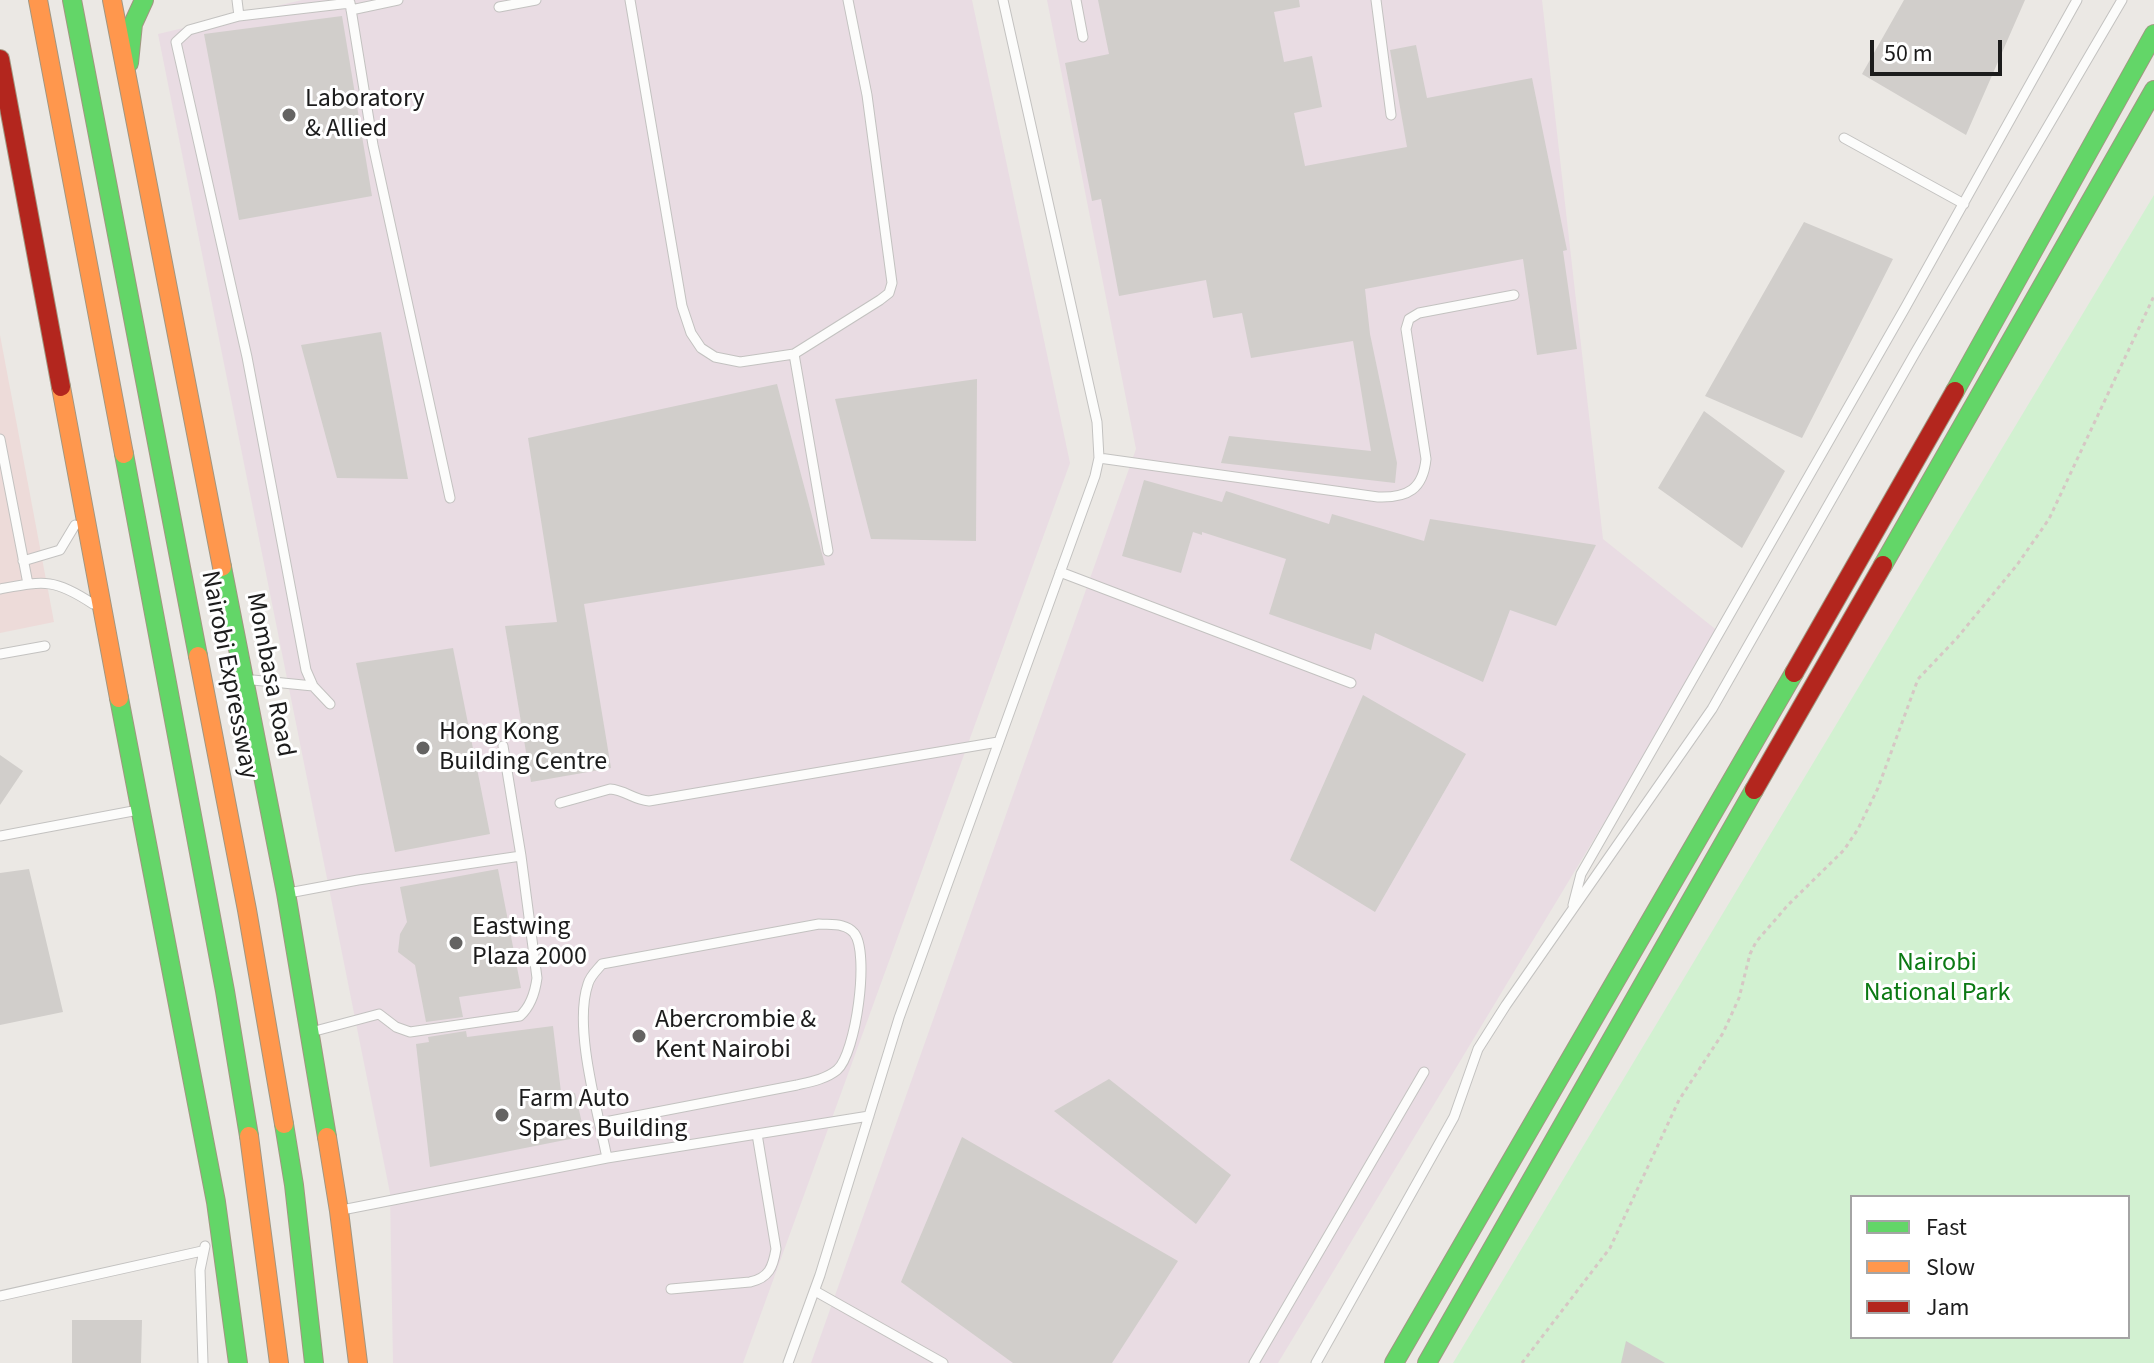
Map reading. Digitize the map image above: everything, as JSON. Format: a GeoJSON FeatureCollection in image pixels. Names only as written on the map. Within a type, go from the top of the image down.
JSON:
{"type":"FeatureCollection","features":[{"type":"Feature","properties":{"kind":"main road"},"geometry":{"type":"LineString","coordinates":[[38,0],[225,991],[251,1143],[279,1363]]}},
{"type":"Feature","properties":{"kind":"main road","name":"Nairobi Expressway"},"geometry":{"type":"LineString","coordinates":[[72,0],[247,910],[294,1185],[314,1363]]}},
{"type":"Feature","properties":{"kind":"main road","name":"Mombasa Road"},"geometry":{"type":"LineString","coordinates":[[112,0],[286,893],[339,1211],[358,1363]]}},
{"type":"Feature","properties":{"kind":"main road"},"geometry":{"type":"LineString","coordinates":[[128,73],[133,24],[144,0]]}},
{"type":"Feature","properties":{"kind":"main road"},"geometry":{"type":"LineString","coordinates":[[1394,1363],[1624,970],[1974,359],[2154,34]]}},
{"type":"Feature","properties":{"kind":"main road"},"geometry":{"type":"LineString","coordinates":[[0,59],[219,1218],[238,1363]]}},
{"type":"Feature","properties":{"kind":"main road"},"geometry":{"type":"LineString","coordinates":[[1427,1363],[2154,90]]}},
{"type":"Feature","properties":{"kind":"lane"},"geometry":{"type":"LineString","coordinates":[[237,0],[239,16]]}},
{"type":"Feature","properties":{"kind":"lane"},"geometry":{"type":"LineString","coordinates":[[330,704],[313,686],[306,670],[247,357],[176,42],[189,30],[239,16],[398,0]]}},
{"type":"Feature","properties":{"kind":"lane"},"geometry":{"type":"LineString","coordinates":[[499,7],[536,0]]}},
{"type":"Feature","properties":{"kind":"lane"},"geometry":{"type":"LineString","coordinates":[[630,0],[682,306],[691,333],[701,348],[715,357],[740,362],[794,354],[880,300],[889,293],[892,283],[867,95],[848,0]]}},
{"type":"Feature","properties":{"kind":"lane"},"geometry":{"type":"LineString","coordinates":[[788,1363],[815,1291],[899,1018],[1099,458],[1097,422],[1003,0]]}},
{"type":"Feature","properties":{"kind":"lane"},"geometry":{"type":"LineString","coordinates":[[1076,0],[1083,37]]}},
{"type":"Feature","properties":{"kind":"lane"},"geometry":{"type":"LineString","coordinates":[[1376,0],[1391,115]]}},
{"type":"Feature","properties":{"kind":"lane"},"geometry":{"type":"LineString","coordinates":[[1572,910],[1581,874],[1964,204],[2077,0]]}},
{"type":"Feature","properties":{"kind":"lane"},"geometry":{"type":"LineString","coordinates":[[1316,1363],[1454,1117],[1478,1049],[1712,709],[1915,353],[2122,0]]}},
{"type":"Feature","properties":{"kind":"lane"},"geometry":{"type":"LineString","coordinates":[[350,4],[373,145],[450,498]]}},
{"type":"Feature","properties":{"kind":"lane"},"geometry":{"type":"LineString","coordinates":[[1844,138],[1964,204]]}},
{"type":"Feature","properties":{"kind":"lane"},"geometry":{"type":"LineString","coordinates":[[1099,458],[1378,497],[1392,498],[1407,493],[1416,487],[1424,474],[1426,459],[1406,329],[1409,319],[1419,313],[1514,295]]}},
{"type":"Feature","properties":{"kind":"lane"},"geometry":{"type":"LineString","coordinates":[[794,354],[828,551]]}},
{"type":"Feature","properties":{"kind":"lane"},"geometry":{"type":"LineString","coordinates":[[0,439],[28,584]]}},
{"type":"Feature","properties":{"kind":"lane"},"geometry":{"type":"LineString","coordinates":[[23,561],[60,550],[84,511]]}},
{"type":"Feature","properties":{"kind":"lane"},"geometry":{"type":"LineString","coordinates":[[1060,572],[1351,683]]}},
{"type":"Feature","properties":{"kind":"lane"},"geometry":{"type":"LineString","coordinates":[[0,589],[28,584],[62,585],[102,610]]}},
{"type":"Feature","properties":{"kind":"lane"},"geometry":{"type":"LineString","coordinates":[[0,654],[45,646]]}},
{"type":"Feature","properties":{"kind":"lane"},"geometry":{"type":"LineString","coordinates":[[243,679],[313,686]]}},
{"type":"Feature","properties":{"kind":"lane"},"geometry":{"type":"LineString","coordinates":[[560,803],[610,789],[649,801],[998,742]]}},
{"type":"Feature","properties":{"kind":"lane"},"geometry":{"type":"LineString","coordinates":[[311,1032],[379,1014],[396,1027],[410,1032],[520,1016],[525,1011],[536,990],[537,978],[503,746]]}},
{"type":"Feature","properties":{"kind":"lane"},"geometry":{"type":"LineString","coordinates":[[0,836],[140,810]]}},
{"type":"Feature","properties":{"kind":"lane"},"geometry":{"type":"LineString","coordinates":[[286,893],[521,856]]}},
{"type":"Feature","properties":{"kind":"lane"},"geometry":{"type":"LineString","coordinates":[[600,1123],[797,1085],[839,1069],[848,1051],[859,1013],[860,971],[857,938],[853,932],[845,926],[819,924],[602,964],[589,980],[581,1024],[600,1123],[607,1158]]}},
{"type":"Feature","properties":{"kind":"lane"},"geometry":{"type":"LineString","coordinates":[[1254,1363],[1424,1072]]}},
{"type":"Feature","properties":{"kind":"lane"},"geometry":{"type":"LineString","coordinates":[[339,1211],[607,1158],[869,1116]]}},
{"type":"Feature","properties":{"kind":"lane"},"geometry":{"type":"LineString","coordinates":[[671,1289],[761,1280],[774,1263],[776,1249],[757,1134]]}},
{"type":"Feature","properties":{"kind":"lane"},"geometry":{"type":"LineString","coordinates":[[203,1363],[202,1251],[219,1218]]}},
{"type":"Feature","properties":{"kind":"lane"},"geometry":{"type":"LineString","coordinates":[[0,1296],[202,1251]]}},
{"type":"Feature","properties":{"kind":"lane"},"geometry":{"type":"LineString","coordinates":[[815,1291],[943,1363]]}},
{"type":"Feature","properties":{"kind":"path"},"geometry":{"type":"LineString","coordinates":[[1522,1363],[1614,1240],[1679,1100],[1723,1033],[1739,998],[1756,942],[1788,905],[1844,850],[1858,829],[1878,788],[1918,679],[2007,577],[2049,519],[2154,296]]}},
{"type":"Feature","properties":{"kind":"shaded area"},"geometry":{"type":"Polygon","coordinates":[[[302,0],[972,0],[1070,463],[743,1363],[393,1363],[390,1193],[158,34],[302,0]]]}},
{"type":"Feature","properties":{"kind":"shaded area"},"geometry":{"type":"Polygon","coordinates":[[[1047,0],[1542,0],[1603,539],[1719,632],[1278,1363],[811,1363],[1136,449],[1047,0]]]}},
{"type":"Feature","properties":{"kind":"shaded area"},"geometry":{"type":"Polygon","coordinates":[[[0,335],[54,622],[0,633],[0,335]]]}},
{"type":"Feature","properties":{"kind":"green space","name":"Nairobi National Park"},"geometry":{"type":"Polygon","coordinates":[[[2154,195],[2154,1363],[1453,1363],[2154,195]]]}},
{"type":"Feature","properties":{"kind":"building"},"geometry":{"type":"Polygon","coordinates":[[[1098,0],[1299,0],[1300,7],[1274,12],[1284,62],[1312,56],[1322,107],[1294,113],[1305,166],[1407,147],[1390,50],[1416,45],[1427,98],[1532,78],[1567,250],[1563,251],[1577,349],[1537,355],[1523,259],[1365,289],[1370,334],[1397,463],[1395,483],[1221,463],[1229,436],[1371,451],[1353,341],[1251,358],[1242,313],[1213,318],[1206,280],[1119,296],[1101,199],[1092,201],[1065,63],[1109,54],[1098,0]]]}},
{"type":"Feature","properties":{"kind":"building"},"geometry":{"type":"Polygon","coordinates":[[[1904,0],[2025,0],[1966,135],[1862,74],[1904,0]]]}},
{"type":"Feature","properties":{"kind":"building","name":"Laboratory & Allied"},"geometry":{"type":"Polygon","coordinates":[[[342,16],[372,196],[239,220],[204,34],[342,16]]]}},
{"type":"Feature","properties":{"kind":"building"},"geometry":{"type":"Polygon","coordinates":[[[1804,222],[1893,259],[1802,438],[1705,396],[1804,222]]]}},
{"type":"Feature","properties":{"kind":"building"},"geometry":{"type":"Polygon","coordinates":[[[381,332],[408,479],[337,478],[301,345],[381,332]]]}},
{"type":"Feature","properties":{"kind":"building"},"geometry":{"type":"Polygon","coordinates":[[[977,379],[976,541],[871,539],[835,399],[977,379]]]}},
{"type":"Feature","properties":{"kind":"building"},"geometry":{"type":"Polygon","coordinates":[[[777,384],[825,565],[584,604],[611,768],[531,782],[505,626],[557,622],[528,438],[777,384]]]}},
{"type":"Feature","properties":{"kind":"building"},"geometry":{"type":"Polygon","coordinates":[[[1704,411],[1785,471],[1742,548],[1658,488],[1704,411]]]}},
{"type":"Feature","properties":{"kind":"building"},"geometry":{"type":"Polygon","coordinates":[[[1144,480],[1222,502],[1226,491],[1329,524],[1332,514],[1424,541],[1430,519],[1596,545],[1556,626],[1510,610],[1483,682],[1375,633],[1371,650],[1269,614],[1286,559],[1202,532],[1202,535],[1193,532],[1181,573],[1122,556],[1144,480]]]}},
{"type":"Feature","properties":{"kind":"building","name":"Hong Kong Building Centre"},"geometry":{"type":"Polygon","coordinates":[[[453,648],[490,834],[395,852],[356,663],[453,648]]]}},
{"type":"Feature","properties":{"kind":"building"},"geometry":{"type":"Polygon","coordinates":[[[1363,695],[1466,754],[1375,912],[1290,860],[1363,695]]]}},
{"type":"Feature","properties":{"kind":"building"},"geometry":{"type":"Polygon","coordinates":[[[0,755],[23,771],[0,805],[0,755]]]}},
{"type":"Feature","properties":{"kind":"building"},"geometry":{"type":"Polygon","coordinates":[[[29,869],[63,1012],[0,1025],[0,873],[29,869]]]}},
{"type":"Feature","properties":{"kind":"building","name":"Eastwing Plaza 2000"},"geometry":{"type":"Polygon","coordinates":[[[498,869],[521,988],[459,997],[463,1017],[426,1022],[415,965],[398,952],[400,934],[407,922],[400,887],[498,869]]]}},
{"type":"Feature","properties":{"kind":"building","name":"Farm Auto Spares Building"},"geometry":{"type":"Polygon","coordinates":[[[553,1026],[561,1092],[575,1093],[585,1136],[430,1167],[416,1044],[429,1042],[428,1037],[466,1031],[467,1037],[553,1026]]]}},
{"type":"Feature","properties":{"kind":"building"},"geometry":{"type":"Polygon","coordinates":[[[1109,1079],[1231,1175],[1196,1224],[1054,1111],[1109,1079]]]}},
{"type":"Feature","properties":{"kind":"building"},"geometry":{"type":"Polygon","coordinates":[[[962,1137],[1178,1261],[1112,1363],[1013,1363],[901,1282],[962,1137]]]}},
{"type":"Feature","properties":{"kind":"building"},"geometry":{"type":"Polygon","coordinates":[[[72,1320],[142,1320],[141,1363],[72,1363],[72,1320]]]}},
{"type":"Feature","properties":{"kind":"building"},"geometry":{"type":"Polygon","coordinates":[[[1626,1341],[1665,1363],[1621,1363],[1626,1341]]]}},
{"type":"Feature","properties":{"kind":"traffic: fast"},"geometry":{"type":"LineString","coordinates":[[72,0],[198,656]]}},
{"type":"Feature","properties":{"kind":"traffic: fast"},"geometry":{"type":"LineString","coordinates":[[129,63],[133,24],[144,0]]}},
{"type":"Feature","properties":{"kind":"traffic: fast"},"geometry":{"type":"LineString","coordinates":[[1955,391],[2154,34]]}},
{"type":"Feature","properties":{"kind":"traffic: fast"},"geometry":{"type":"LineString","coordinates":[[1883,565],[2154,90]]}},
{"type":"Feature","properties":{"kind":"traffic: fast"},"geometry":{"type":"LineString","coordinates":[[124,454],[225,991],[249,1136]]}},
{"type":"Feature","properties":{"kind":"traffic: fast"},"geometry":{"type":"LineString","coordinates":[[222,567],[286,893],[327,1137]]}},
{"type":"Feature","properties":{"kind":"traffic: fast"},"geometry":{"type":"LineString","coordinates":[[1394,1363],[1794,673]]}},
{"type":"Feature","properties":{"kind":"traffic: fast"},"geometry":{"type":"LineString","coordinates":[[119,698],[216,1202],[238,1363]]}},
{"type":"Feature","properties":{"kind":"traffic: fast"},"geometry":{"type":"LineString","coordinates":[[1427,1363],[1754,790]]}},
{"type":"Feature","properties":{"kind":"traffic: fast"},"geometry":{"type":"LineString","coordinates":[[284,1124],[314,1363]]}},
{"type":"Feature","properties":{"kind":"traffic: slow"},"geometry":{"type":"LineString","coordinates":[[38,0],[124,454]]}},
{"type":"Feature","properties":{"kind":"traffic: slow"},"geometry":{"type":"LineString","coordinates":[[112,0],[222,567]]}},
{"type":"Feature","properties":{"kind":"traffic: slow"},"geometry":{"type":"LineString","coordinates":[[61,387],[119,698]]}},
{"type":"Feature","properties":{"kind":"traffic: slow"},"geometry":{"type":"LineString","coordinates":[[198,656],[284,1124]]}},
{"type":"Feature","properties":{"kind":"traffic: slow"},"geometry":{"type":"LineString","coordinates":[[249,1136],[279,1363]]}},
{"type":"Feature","properties":{"kind":"traffic: slow"},"geometry":{"type":"LineString","coordinates":[[327,1137],[358,1363]]}},
{"type":"Feature","properties":{"kind":"traffic: jam"},"geometry":{"type":"LineString","coordinates":[[0,59],[61,387]]}},
{"type":"Feature","properties":{"kind":"traffic: jam"},"geometry":{"type":"LineString","coordinates":[[1794,673],[1955,391]]}},
{"type":"Feature","properties":{"kind":"traffic: jam"},"geometry":{"type":"LineString","coordinates":[[1754,790],[1883,565]]}},
{"type":"Feature","properties":{"kind":"place","name":"Laboratory & Allied"},"geometry":{"type":"Point","coordinates":[289,115]}},
{"type":"Feature","properties":{"kind":"place","name":"Hong Kong Building Centre"},"geometry":{"type":"Point","coordinates":[423,748]}},
{"type":"Feature","properties":{"kind":"place","name":"Eastwing Plaza 2000"},"geometry":{"type":"Point","coordinates":[456,943]}},
{"type":"Feature","properties":{"kind":"place","name":"Abercrombie & Kent Nairobi"},"geometry":{"type":"Point","coordinates":[639,1036]}},
{"type":"Feature","properties":{"kind":"place","name":"Farm Auto Spares Building"},"geometry":{"type":"Point","coordinates":[502,1115]}}]}
